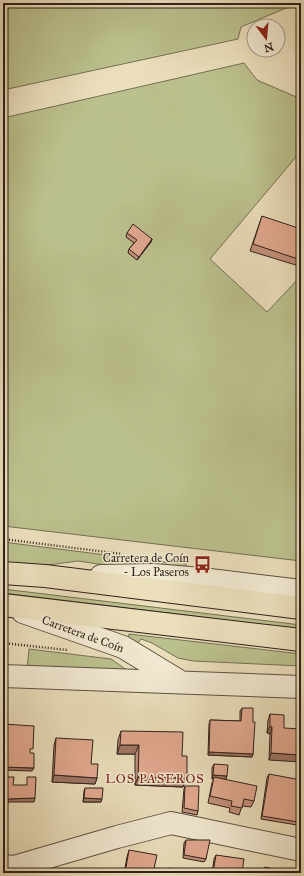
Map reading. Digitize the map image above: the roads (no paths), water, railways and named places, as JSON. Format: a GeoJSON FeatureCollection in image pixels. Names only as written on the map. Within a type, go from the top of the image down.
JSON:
{"type":"FeatureCollection","features":[{"type":"Feature","properties":{"kind":"main road"},"geometry":{"type":"LineString","coordinates":[[3,573],[45,576],[301,608]]}},
{"type":"Feature","properties":{"kind":"main road"},"geometry":{"type":"LineString","coordinates":[[3,605],[301,640]]}},
{"type":"Feature","properties":{"kind":"street"},"geometry":{"type":"LineString","coordinates":[[45,576],[153,576],[202,579],[301,591]]}},
{"type":"Feature","properties":{"kind":"street","name":"Carretera de Coín"},"geometry":{"type":"LineString","coordinates":[[3,605],[123,647],[181,682]]}},
{"type":"Feature","properties":{"kind":"street","name":"Carretera de Coín"},"geometry":{"type":"LineString","coordinates":[[3,676],[301,687]]}},
{"type":"Feature","properties":{"kind":"street"},"geometry":{"type":"LineString","coordinates":[[3,866],[14,867],[117,836],[171,823],[301,850]]}},
{"type":"Feature","properties":{"kind":"place","name":"Carretera de Coín - Los Paseros"},"geometry":{"type":"Point","coordinates":[202,565]}},
{"type":"Feature","properties":{"kind":"district","name":"LOS PASEROS"},"geometry":{"type":"Point","coordinates":[155,778]}}]}
